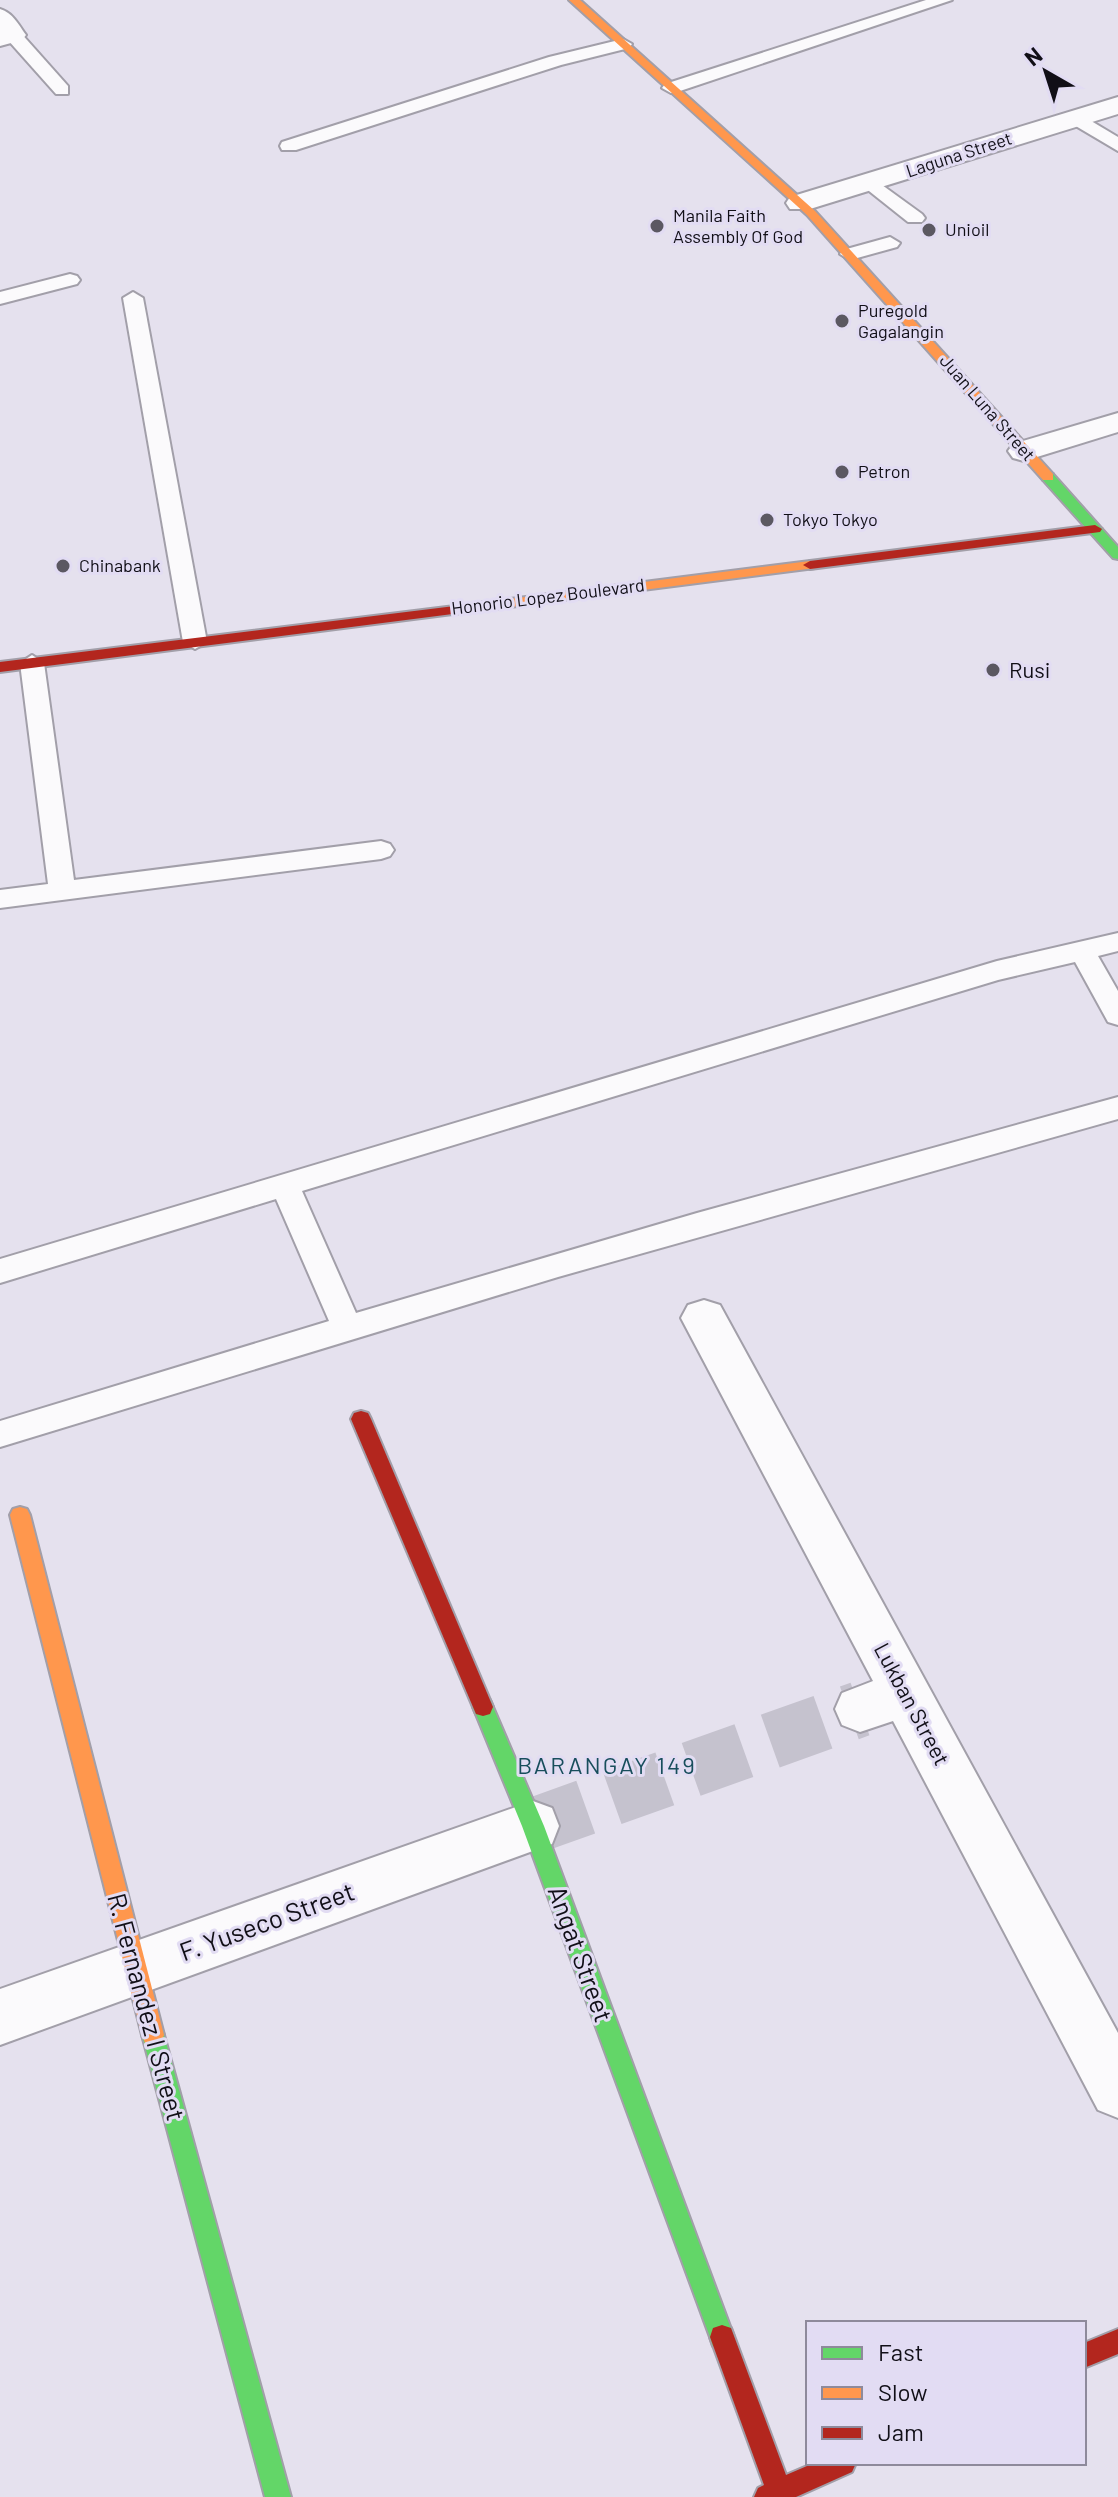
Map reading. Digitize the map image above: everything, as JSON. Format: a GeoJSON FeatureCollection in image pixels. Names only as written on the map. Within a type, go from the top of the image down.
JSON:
{"type":"FeatureCollection","features":[{"type":"Feature","properties":{"kind":"main road","name":"Juan Luna Street"},"geometry":{"type":"LineString","coordinates":[[574,0],[800,203],[850,254],[1118,555]]}},
{"type":"Feature","properties":{"kind":"main road","name":"Honorio Lopez Boulevard"},"geometry":{"type":"LineString","coordinates":[[0,667],[1095,529]]}},
{"type":"Feature","properties":{"kind":"main road","name":"Angat Street"},"geometry":{"type":"LineString","coordinates":[[361,1419],[533,1826],[776,2495]]}},
{"type":"Feature","properties":{"kind":"main road","name":"R. Fernandez I Street"},"geometry":{"type":"LineString","coordinates":[[20,1515],[135,1969],[278,2497]]}},
{"type":"Feature","properties":{"kind":"main road"},"geometry":{"type":"LineString","coordinates":[[1086,2355],[1118,2341]]}},
{"type":"Feature","properties":{"kind":"main road"},"geometry":{"type":"LineString","coordinates":[[776,2495],[839,2465]]}},
{"type":"Feature","properties":{"kind":"street","name":"Laguna Street"},"geometry":{"type":"LineString","coordinates":[[800,203],[1118,105]]}},
{"type":"Feature","properties":{"kind":"street"},"geometry":{"type":"LineString","coordinates":[[1024,451],[1118,422]]}},
{"type":"Feature","properties":{"kind":"street","name":"Lukban Street"},"geometry":{"type":"LineString","coordinates":[[704,1318],[883,1701],[1118,2090]]}},
{"type":"Feature","properties":{"kind":"street","name":"F. Yuseco Street"},"geometry":{"type":"LineString","coordinates":[[0,2017],[533,1826]]}},
{"type":"Feature","properties":{"kind":"lane"},"geometry":{"type":"LineString","coordinates":[[671,88],[943,0]]}},
{"type":"Feature","properties":{"kind":"lane"},"geometry":{"type":"LineString","coordinates":[[4,30],[62,90]]}},
{"type":"Feature","properties":{"kind":"lane"},"geometry":{"type":"LineString","coordinates":[[289,146],[555,61],[623,44]]}},
{"type":"Feature","properties":{"kind":"lane"},"geometry":{"type":"LineString","coordinates":[[1076,118],[1118,145]]}},
{"type":"Feature","properties":{"kind":"lane"},"geometry":{"type":"LineString","coordinates":[[871,183],[915,218]]}},
{"type":"Feature","properties":{"kind":"lane"},"geometry":{"type":"LineString","coordinates":[[850,254],[890,243]]}},
{"type":"Feature","properties":{"kind":"lane"},"geometry":{"type":"LineString","coordinates":[[0,298],[70,280]]}},
{"type":"Feature","properties":{"kind":"lane"},"geometry":{"type":"LineString","coordinates":[[133,298],[195,642]]}},
{"type":"Feature","properties":{"kind":"lane"},"geometry":{"type":"LineString","coordinates":[[32,663],[62,889]]}},
{"type":"Feature","properties":{"kind":"lane"},"geometry":{"type":"LineString","coordinates":[[0,899],[381,850]]}},
{"type":"Feature","properties":{"kind":"lane"},"geometry":{"type":"LineString","coordinates":[[0,1271],[982,975],[1118,942]]}},
{"type":"Feature","properties":{"kind":"lane"},"geometry":{"type":"LineString","coordinates":[[1082,951],[1118,1015]]}},
{"type":"Feature","properties":{"kind":"lane"},"geometry":{"type":"LineString","coordinates":[[0,1434],[347,1327],[874,1172],[1118,1108]]}},
{"type":"Feature","properties":{"kind":"lane"},"geometry":{"type":"LineString","coordinates":[[285,1185],[347,1327]]}},
{"type":"Feature","properties":{"kind":"tunnel"},"geometry":{"type":"LineString","coordinates":[[533,1826],[860,1709]]}},
{"type":"Feature","properties":{"kind":"traffic: fast"},"geometry":{"type":"LineString","coordinates":[[1048,477],[1118,555]]}},
{"type":"Feature","properties":{"kind":"traffic: fast"},"geometry":{"type":"LineString","coordinates":[[483,1707],[533,1826],[722,2337]]}},
{"type":"Feature","properties":{"kind":"traffic: fast"},"geometry":{"type":"LineString","coordinates":[[153,2035],[278,2497]]}},
{"type":"Feature","properties":{"kind":"traffic: slow"},"geometry":{"type":"LineString","coordinates":[[574,0],[811,213],[1048,477]]}},
{"type":"Feature","properties":{"kind":"traffic: slow"},"geometry":{"type":"LineString","coordinates":[[471,608],[810,565]]}},
{"type":"Feature","properties":{"kind":"traffic: slow"},"geometry":{"type":"LineString","coordinates":[[20,1515],[153,2035]]}},
{"type":"Feature","properties":{"kind":"traffic: jam"},"geometry":{"type":"LineString","coordinates":[[810,565],[1095,529]]}},
{"type":"Feature","properties":{"kind":"traffic: jam"},"geometry":{"type":"LineString","coordinates":[[0,667],[471,608]]}},
{"type":"Feature","properties":{"kind":"traffic: jam"},"geometry":{"type":"LineString","coordinates":[[361,1419],[483,1707]]}},
{"type":"Feature","properties":{"kind":"traffic: jam"},"geometry":{"type":"LineString","coordinates":[[722,2337],[781,2497]]}},
{"type":"Feature","properties":{"kind":"traffic: jam"},"geometry":{"type":"LineString","coordinates":[[1086,2355],[1118,2341]]}},
{"type":"Feature","properties":{"kind":"traffic: jam"},"geometry":{"type":"LineString","coordinates":[[767,2497],[839,2465]]}},
{"type":"Feature","properties":{"kind":"place","name":"Manila Faith Assembly Of God"},"geometry":{"type":"Point","coordinates":[657,226]}},
{"type":"Feature","properties":{"kind":"place","name":"Unioil"},"geometry":{"type":"Point","coordinates":[929,230]}},
{"type":"Feature","properties":{"kind":"place","name":"Puregold Gagalangin"},"geometry":{"type":"Point","coordinates":[842,321]}},
{"type":"Feature","properties":{"kind":"place","name":"Petron"},"geometry":{"type":"Point","coordinates":[842,472]}},
{"type":"Feature","properties":{"kind":"place","name":"Tokyo Tokyo"},"geometry":{"type":"Point","coordinates":[767,520]}},
{"type":"Feature","properties":{"kind":"place","name":"Chinabank"},"geometry":{"type":"Point","coordinates":[63,566]}},
{"type":"Feature","properties":{"kind":"place","name":"Rusi"},"geometry":{"type":"Point","coordinates":[993,670]}},
{"type":"Feature","properties":{"kind":"district","name":"BARANGAY 149"},"geometry":{"type":"Point","coordinates":[607,1766]}}]}
